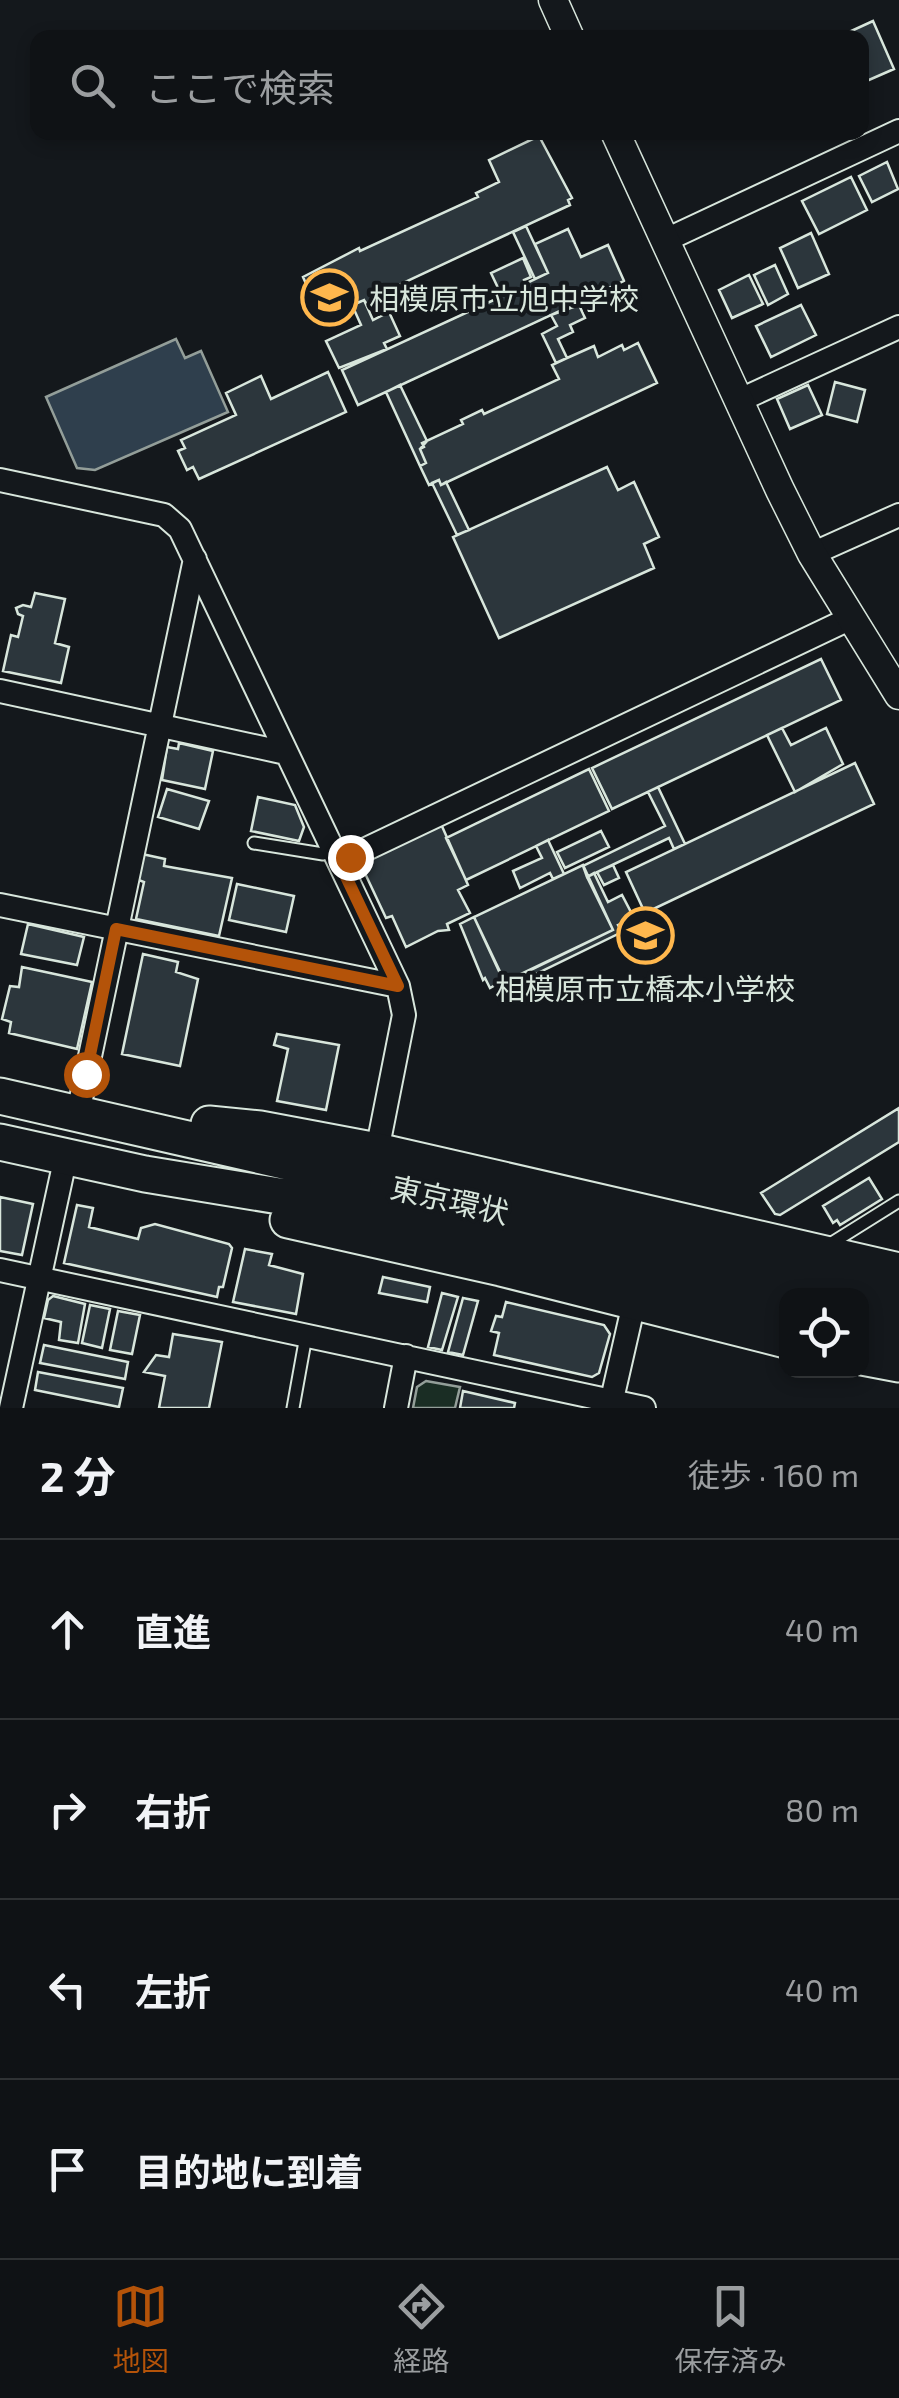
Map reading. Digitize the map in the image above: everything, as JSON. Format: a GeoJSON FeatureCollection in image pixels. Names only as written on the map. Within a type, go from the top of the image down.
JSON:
{"type":"FeatureCollection","features":[{"type":"Feature","properties":{"kind":"highway","name":"東京環状"},"geometry":{"type":"LineString","coordinates":[[0,1096],[779,1290]]}},
{"type":"Feature","properties":{"kind":"highway"},"geometry":{"type":"LineString","coordinates":[[78,1113],[260,1128],[377,1151],[899,1271]]}},
{"type":"Feature","properties":{"kind":"highway","name":"東京環状"},"geometry":{"type":"LineString","coordinates":[[0,1142],[145,1174],[328,1204],[779,1306]]}},
{"type":"Feature","properties":{"kind":"highway"},"geometry":{"type":"LineString","coordinates":[[145,1174],[246,1210],[501,1268],[779,1338]]}},
{"type":"Feature","properties":{"kind":"highway","name":"東京環状"},"geometry":{"type":"LineString","coordinates":[[869,1307],[899,1302]]}},
{"type":"Feature","properties":{"kind":"highway","name":"東京環状"},"geometry":{"type":"LineString","coordinates":[[869,1317],[899,1334]]}},
{"type":"Feature","properties":{"kind":"highway"},"geometry":{"type":"LineString","coordinates":[[869,1358],[899,1364]]}},
{"type":"Feature","properties":{"kind":"street"},"geometry":{"type":"LineString","coordinates":[[553,0],[566,30]]}},
{"type":"Feature","properties":{"kind":"street"},"geometry":{"type":"LineString","coordinates":[[666,240],[899,132]]}},
{"type":"Feature","properties":{"kind":"street"},"geometry":{"type":"LineString","coordinates":[[619,140],[812,554],[899,695]]}},
{"type":"Feature","properties":{"kind":"street"},"geometry":{"type":"LineString","coordinates":[[738,401],[899,327]]}},
{"type":"Feature","properties":{"kind":"street"},"geometry":{"type":"LineString","coordinates":[[0,480],[164,514],[180,529],[398,986],[404,1014],[377,1151]]}},
{"type":"Feature","properties":{"kind":"street"},"geometry":{"type":"LineString","coordinates":[[812,554],[899,514]]}},
{"type":"Feature","properties":{"kind":"street"},"geometry":{"type":"LineString","coordinates":[[78,1113],[195,559]]}},
{"type":"Feature","properties":{"kind":"street"},"geometry":{"type":"LineString","coordinates":[[336,857],[851,618]]}},
{"type":"Feature","properties":{"kind":"street"},"geometry":{"type":"LineString","coordinates":[[0,691],[286,753]]}},
{"type":"Feature","properties":{"kind":"street"},"geometry":{"type":"LineString","coordinates":[[0,905],[398,986]]}},
{"type":"Feature","properties":{"kind":"street"},"geometry":{"type":"LineString","coordinates":[[11,1408],[66,1156]]}},
{"type":"Feature","properties":{"kind":"street"},"geometry":{"type":"LineString","coordinates":[[0,1270],[611,1404],[644,1408]]}},
{"type":"Feature","properties":{"kind":"street"},"geometry":{"type":"LineString","coordinates":[[611,1404],[634,1303]]}},
{"type":"Feature","properties":{"kind":"street"},"geometry":{"type":"LineString","coordinates":[[396,1408],[406,1356]]}},
{"type":"Feature","properties":{"kind":"lane"},"geometry":{"type":"LineString","coordinates":[[254,842],[336,857]]}},
{"type":"Feature","properties":{"kind":"lane"},"geometry":{"type":"LineString","coordinates":[[816,1253],[899,1201]]}},
{"type":"Feature","properties":{"kind":"lane"},"geometry":{"type":"LineString","coordinates":[[292,1408],[306,1336]]}},
{"type":"Feature","properties":{"kind":"green space"},"geometry":{"type":"Polygon","coordinates":[[[426,1381],[460,1387],[455,1408],[413,1408],[417,1387],[426,1381]]]}},
{"type":"Feature","properties":{"kind":"water"},"geometry":{"type":"Polygon","coordinates":[[[176,339],[185,358],[201,351],[228,412],[95,470],[77,468],[46,397],[176,339]]]}},
{"type":"Feature","properties":{"kind":"building"},"geometry":{"type":"Polygon","coordinates":[[[873,21],[894,69],[869,80],[869,30],[853,30],[873,21]]]}},
{"type":"Feature","properties":{"kind":"building"},"geometry":{"type":"Polygon","coordinates":[[[531,140],[541,140],[572,198],[568,200],[570,205],[390,289],[394,297],[370,309],[364,300],[322,319],[303,277],[359,248],[360,251],[478,197],[476,193],[499,182],[489,160],[531,140]]]}},
{"type":"Feature","properties":{"kind":"building"},"geometry":{"type":"Polygon","coordinates":[[[887,162],[898,189],[872,202],[859,176],[887,162]]]}},
{"type":"Feature","properties":{"kind":"building"},"geometry":{"type":"Polygon","coordinates":[[[851,177],[867,210],[819,234],[802,201],[851,177]]]}},
{"type":"Feature","properties":{"kind":"building"},"geometry":{"type":"Polygon","coordinates":[[[526,226],[548,273],[535,279],[513,232],[526,226]]]}},
{"type":"Feature","properties":{"kind":"building"},"geometry":{"type":"Polygon","coordinates":[[[568,229],[581,257],[608,245],[624,281],[358,405],[342,370],[509,293],[506,287],[499,290],[491,273],[523,258],[531,277],[524,280],[525,284],[548,273],[535,244],[568,229]]]}},
{"type":"Feature","properties":{"kind":"building"},"geometry":{"type":"Polygon","coordinates":[[[811,233],[829,274],[798,288],[780,248],[811,233]]]}},
{"type":"Feature","properties":{"kind":"building"},"geometry":{"type":"Polygon","coordinates":[[[775,265],[788,294],[768,305],[754,275],[775,265]]]}},
{"type":"Feature","properties":{"kind":"building"},"geometry":{"type":"Polygon","coordinates":[[[749,275],[763,304],[732,318],[719,290],[749,275]]]}},
{"type":"Feature","properties":{"kind":"building"},"geometry":{"type":"Polygon","coordinates":[[[364,300],[373,320],[389,312],[400,336],[384,343],[387,349],[339,368],[326,341],[361,325],[352,305],[364,300]]]}},
{"type":"Feature","properties":{"kind":"building"},"geometry":{"type":"Polygon","coordinates":[[[579,305],[585,318],[570,325],[573,332],[558,339],[567,358],[556,363],[542,334],[557,326],[551,315],[579,305]]]}},
{"type":"Feature","properties":{"kind":"building"},"geometry":{"type":"Polygon","coordinates":[[[801,305],[816,335],[771,357],[756,326],[801,305]]]}},
{"type":"Feature","properties":{"kind":"building"},"geometry":{"type":"Polygon","coordinates":[[[638,343],[657,383],[441,485],[439,480],[429,485],[420,466],[426,463],[420,449],[424,447],[422,443],[463,424],[461,420],[482,410],[484,414],[559,379],[552,365],[567,358],[594,346],[598,357],[622,345],[624,350],[638,343]]]}},
{"type":"Feature","properties":{"kind":"building"},"geometry":{"type":"Polygon","coordinates":[[[328,372],[346,412],[199,479],[193,467],[187,470],[178,451],[185,448],[181,440],[236,415],[226,393],[261,376],[271,399],[328,372]]]}},
{"type":"Feature","properties":{"kind":"building"},"geometry":{"type":"Polygon","coordinates":[[[835,382],[865,390],[857,422],[827,414],[835,382]]]}},
{"type":"Feature","properties":{"kind":"building"},"geometry":{"type":"Polygon","coordinates":[[[400,385],[427,441],[420,449],[426,463],[420,466],[386,392],[400,385]]]}},
{"type":"Feature","properties":{"kind":"building"},"geometry":{"type":"Polygon","coordinates":[[[808,385],[822,415],[790,429],[777,399],[808,385]]]}},
{"type":"Feature","properties":{"kind":"building"},"geometry":{"type":"Polygon","coordinates":[[[607,467],[618,490],[634,482],[659,537],[644,544],[654,568],[499,638],[453,537],[607,467]]]}},
{"type":"Feature","properties":{"kind":"building"},"geometry":{"type":"Polygon","coordinates":[[[439,480],[441,485],[446,482],[469,530],[457,535],[432,483],[439,480]]]}},
{"type":"Feature","properties":{"kind":"building"},"geometry":{"type":"Polygon","coordinates":[[[35,593],[65,599],[55,643],[69,647],[61,683],[3,671],[11,635],[18,637],[23,616],[16,608],[31,607],[35,593]]]}},
{"type":"Feature","properties":{"kind":"building"},"geometry":{"type":"Polygon","coordinates":[[[821,659],[841,700],[612,809],[592,768],[821,659]]]}},
{"type":"Feature","properties":{"kind":"building"},"geometry":{"type":"Polygon","coordinates":[[[782,728],[791,745],[826,728],[843,764],[795,792],[767,735],[782,728]]]}},
{"type":"Feature","properties":{"kind":"building"},"geometry":{"type":"Polygon","coordinates":[[[179,743],[213,751],[205,789],[162,780],[167,747],[178,749],[179,743]]]}},
{"type":"Feature","properties":{"kind":"building"},"geometry":{"type":"Polygon","coordinates":[[[855,763],[874,804],[645,913],[626,872],[855,763]]]}},
{"type":"Feature","properties":{"kind":"building"},"geometry":{"type":"Polygon","coordinates":[[[589,769],[609,811],[466,880],[446,838],[589,769]]]}},
{"type":"Feature","properties":{"kind":"building"},"geometry":{"type":"Polygon","coordinates":[[[658,787],[685,844],[674,849],[669,838],[587,877],[583,866],[665,826],[648,792],[658,787]]]}},
{"type":"Feature","properties":{"kind":"building"},"geometry":{"type":"Polygon","coordinates":[[[167,789],[209,801],[199,829],[158,817],[167,789]]]}},
{"type":"Feature","properties":{"kind":"building"},"geometry":{"type":"Polygon","coordinates":[[[258,797],[295,805],[304,827],[299,841],[251,831],[258,797]]]}},
{"type":"Feature","properties":{"kind":"building"},"geometry":{"type":"Polygon","coordinates":[[[441,824],[468,885],[458,890],[470,913],[447,924],[449,930],[438,931],[406,947],[392,916],[386,918],[362,867],[364,861],[441,824]]]}},
{"type":"Feature","properties":{"kind":"building"},"geometry":{"type":"Polygon","coordinates":[[[601,831],[609,847],[565,868],[557,852],[601,831]]]}},
{"type":"Feature","properties":{"kind":"building"},"geometry":{"type":"Polygon","coordinates":[[[548,840],[564,874],[553,879],[550,873],[520,888],[513,871],[542,858],[536,846],[548,840]]]}},
{"type":"Feature","properties":{"kind":"building"},"geometry":{"type":"Polygon","coordinates":[[[142,854],[165,859],[164,866],[232,878],[219,936],[136,919],[144,882],[136,879],[142,854]]]}},
{"type":"Feature","properties":{"kind":"building"},"geometry":{"type":"Polygon","coordinates":[[[583,865],[613,930],[504,982],[474,917],[583,865]]]}},
{"type":"Feature","properties":{"kind":"building"},"geometry":{"type":"Polygon","coordinates":[[[613,865],[619,878],[604,885],[597,872],[613,865]]]}},
{"type":"Feature","properties":{"kind":"building"},"geometry":{"type":"Polygon","coordinates":[[[594,873],[608,902],[622,895],[634,918],[618,925],[622,932],[509,987],[506,982],[613,930],[587,877],[594,873]]]}},
{"type":"Feature","properties":{"kind":"building"},"geometry":{"type":"Polygon","coordinates":[[[237,884],[294,896],[286,932],[229,920],[237,884]]]}},
{"type":"Feature","properties":{"kind":"building"},"geometry":{"type":"Polygon","coordinates":[[[474,917],[504,980],[490,988],[460,924],[474,917]]]}},
{"type":"Feature","properties":{"kind":"building"},"geometry":{"type":"Polygon","coordinates":[[[28,924],[84,937],[77,965],[21,954],[28,924]]]}},
{"type":"Feature","properties":{"kind":"building"},"geometry":{"type":"Polygon","coordinates":[[[143,954],[178,962],[176,972],[198,979],[180,1066],[122,1054],[143,954]]]}},
{"type":"Feature","properties":{"kind":"building"},"geometry":{"type":"Polygon","coordinates":[[[22,967],[92,982],[77,1049],[9,1033],[11,1022],[2,1019],[10,986],[19,987],[22,967]]]}},
{"type":"Feature","properties":{"kind":"building"},"geometry":{"type":"Polygon","coordinates":[[[277,1034],[339,1045],[326,1110],[277,1101],[288,1049],[274,1045],[277,1034]]]}},
{"type":"Feature","properties":{"kind":"building"},"geometry":{"type":"Polygon","coordinates":[[[899,1108],[899,1142],[780,1215],[775,1214],[761,1193],[899,1108]]]}},
{"type":"Feature","properties":{"kind":"building"},"geometry":{"type":"Polygon","coordinates":[[[869,1178],[882,1199],[840,1225],[837,1220],[833,1223],[823,1206],[869,1178]]]}},
{"type":"Feature","properties":{"kind":"building"},"geometry":{"type":"Polygon","coordinates":[[[0,1197],[33,1204],[22,1255],[0,1251],[0,1197]]]}},
{"type":"Feature","properties":{"kind":"building"},"geometry":{"type":"Polygon","coordinates":[[[77,1205],[93,1208],[89,1227],[138,1239],[141,1228],[155,1224],[229,1244],[232,1248],[217,1297],[64,1263],[77,1205]]]}},
{"type":"Feature","properties":{"kind":"building"},"geometry":{"type":"Polygon","coordinates":[[[245,1249],[272,1254],[269,1265],[303,1274],[296,1314],[233,1302],[245,1249]]]}},
{"type":"Feature","properties":{"kind":"building"},"geometry":{"type":"Polygon","coordinates":[[[383,1277],[430,1287],[427,1302],[379,1293],[383,1277]]]}},
{"type":"Feature","properties":{"kind":"building"},"geometry":{"type":"Polygon","coordinates":[[[442,1293],[458,1297],[442,1350],[428,1347],[442,1293]]]}},
{"type":"Feature","properties":{"kind":"building"},"geometry":{"type":"Polygon","coordinates":[[[53,1296],[85,1304],[78,1343],[59,1340],[61,1322],[44,1318],[48,1300],[53,1296]]]}},
{"type":"Feature","properties":{"kind":"building"},"geometry":{"type":"Polygon","coordinates":[[[463,1298],[478,1301],[463,1355],[448,1352],[463,1298]]]}},
{"type":"Feature","properties":{"kind":"building"},"geometry":{"type":"Polygon","coordinates":[[[506,1302],[604,1325],[610,1334],[599,1373],[592,1377],[494,1355],[499,1333],[491,1331],[496,1316],[502,1317],[506,1302]]]}},
{"type":"Feature","properties":{"kind":"building"},"geometry":{"type":"Polygon","coordinates":[[[90,1305],[110,1309],[102,1348],[82,1343],[90,1305]]]}},
{"type":"Feature","properties":{"kind":"building"},"geometry":{"type":"Polygon","coordinates":[[[118,1311],[140,1315],[132,1354],[110,1350],[118,1311]]]}},
{"type":"Feature","properties":{"kind":"building"},"geometry":{"type":"Polygon","coordinates":[[[173,1334],[222,1342],[209,1408],[159,1408],[165,1376],[144,1372],[156,1355],[169,1357],[173,1334]]]}},
{"type":"Feature","properties":{"kind":"building"},"geometry":{"type":"Polygon","coordinates":[[[44,1345],[128,1362],[125,1379],[40,1363],[44,1345]]]}},
{"type":"Feature","properties":{"kind":"building"},"geometry":{"type":"Polygon","coordinates":[[[38,1372],[123,1388],[119,1407],[35,1390],[38,1372]]]}},
{"type":"Feature","properties":{"kind":"building"},"geometry":{"type":"Polygon","coordinates":[[[463,1391],[515,1403],[514,1408],[460,1408],[463,1391]]]}},
{"type":"Feature","properties":{"kind":"place","name":"相模原市立旭中学校"},"geometry":{"type":"Point","coordinates":[330,298]}},
{"type":"Feature","properties":{"kind":"place","name":"相模原市立橋本小学校"},"geometry":{"type":"Point","coordinates":[645,936]}},
{"type":"Feature","properties":{"kind":"route"},"geometry":{"type":"LineString","coordinates":[[86,1074],[116,929],[398,986],[339,862],[350,857]]}}]}
